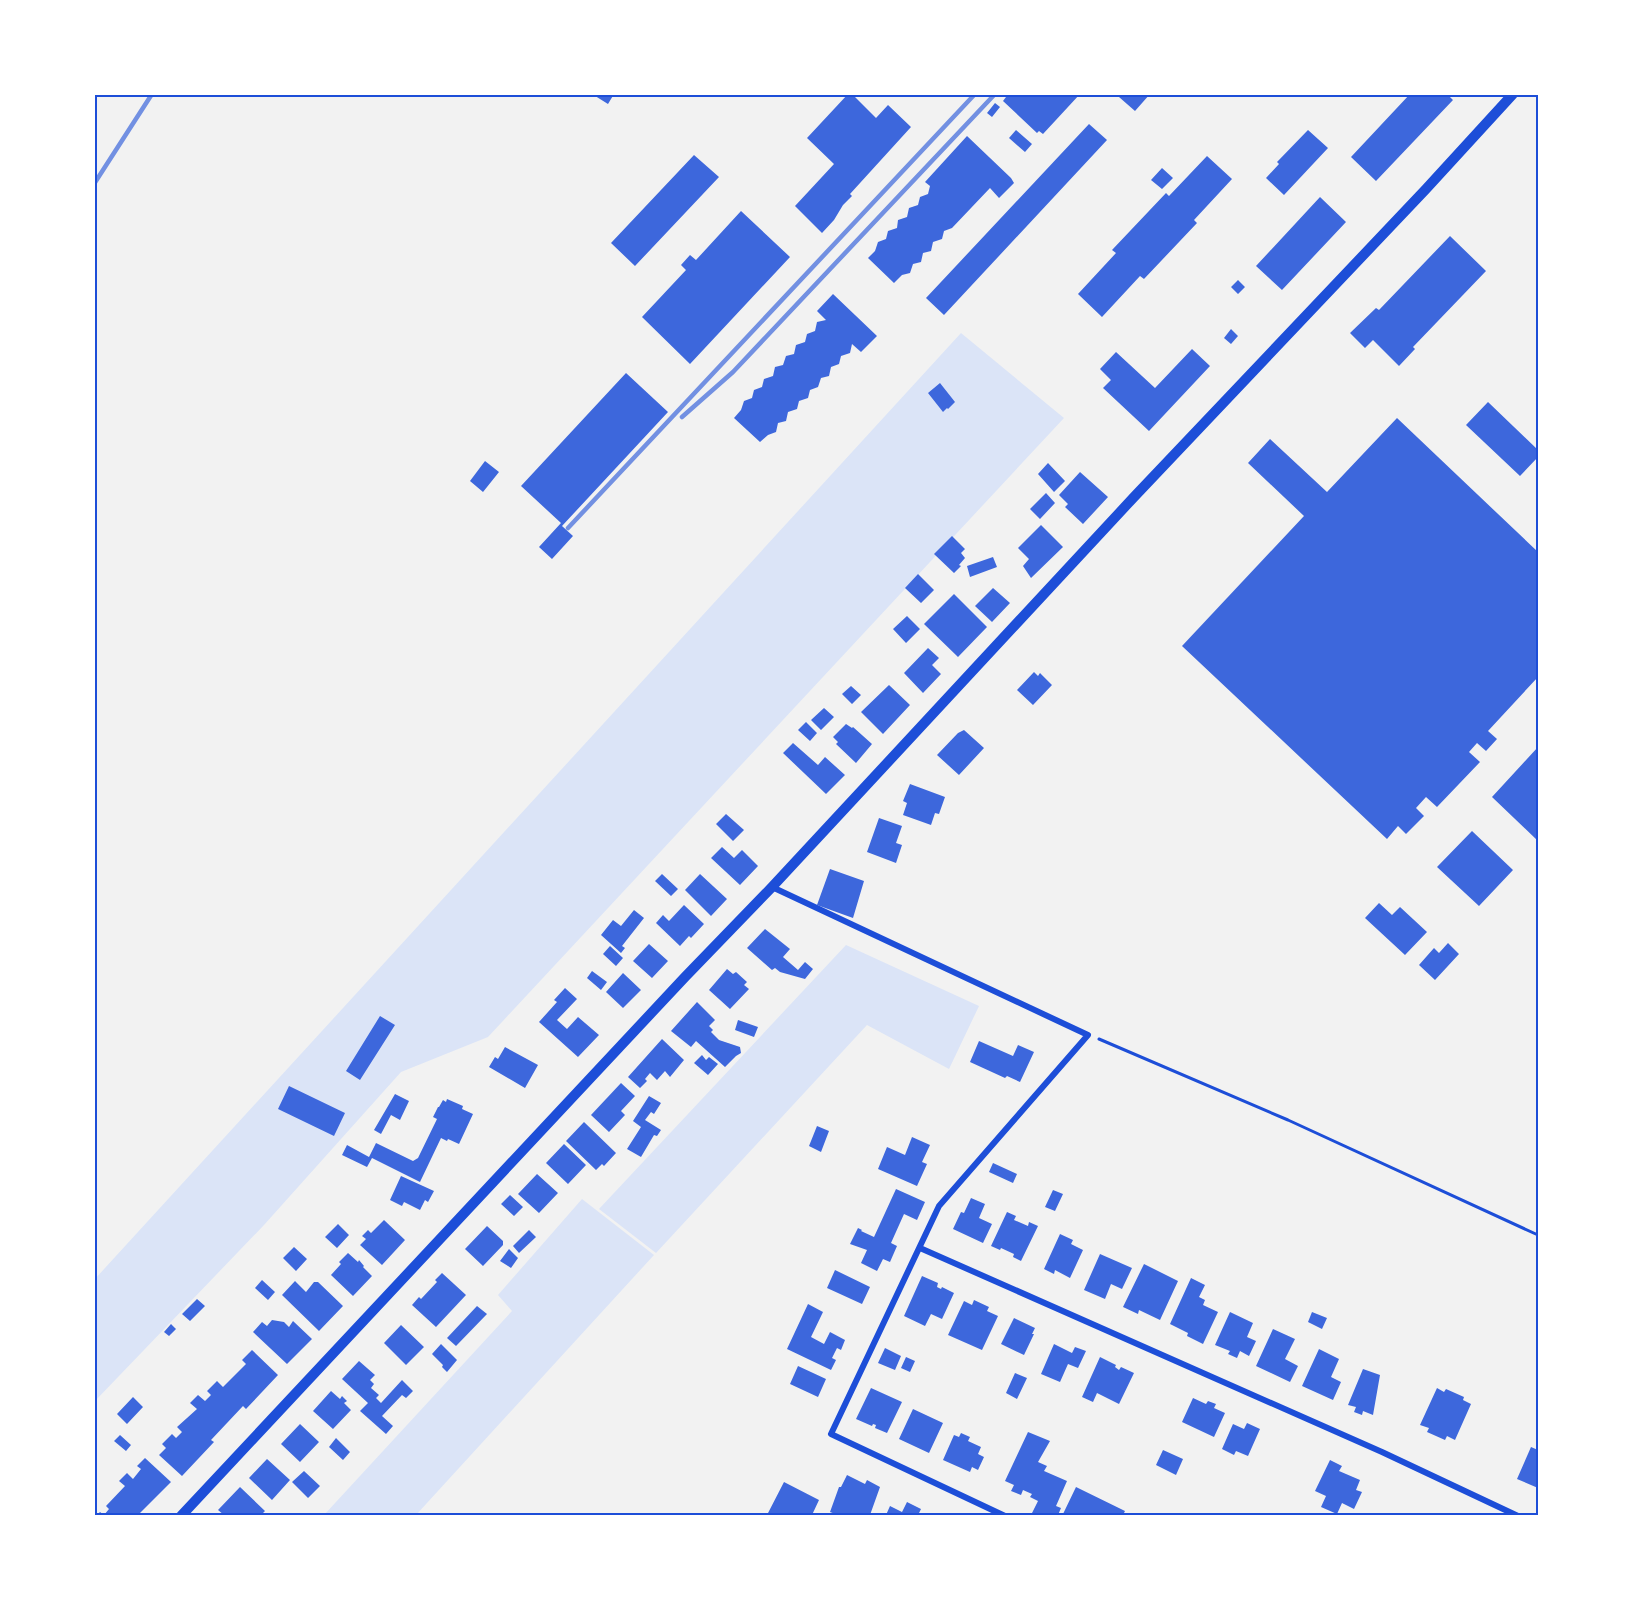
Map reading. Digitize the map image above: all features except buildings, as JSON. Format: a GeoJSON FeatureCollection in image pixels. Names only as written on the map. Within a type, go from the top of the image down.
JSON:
{"type":"FeatureCollection","features":[{"type":"Feature","properties":{"kind":"street"},"geometry":{"type":"LineString","coordinates":[[182,1515],[1513,94]]}},
{"type":"Feature","properties":{"kind":"street"},"geometry":{"type":"LineString","coordinates":[[772,887],[1088,1035],[939,1206],[831,1434],[1005,1515]]}},
{"type":"Feature","properties":{"kind":"street"},"geometry":{"type":"LineString","coordinates":[[920,1248],[1382,1452],[1518,1515]]}},
{"type":"Feature","properties":{"kind":"path"},"geometry":{"type":"LineString","coordinates":[[1088,1035],[1288,1120],[1539,1235]]}},
{"type":"Feature","properties":{"kind":"shaded area"},"geometry":{"type":"Polygon","coordinates":[[[961,333],[1064,418],[488,1037],[401,1072],[264,1225],[95,1401],[94,1280],[961,333]]]}},
{"type":"Feature","properties":{"kind":"shaded area"},"geometry":{"type":"Polygon","coordinates":[[[846,945],[979,1006],[949,1069],[867,1025],[656,1253],[599,1209],[846,945]]]}},
{"type":"Feature","properties":{"kind":"shaded area"},"geometry":{"type":"Polygon","coordinates":[[[582,1199],[654,1255],[416,1515],[324,1515],[512,1311],[498,1295],[582,1199]]]}},
{"type":"Feature","properties":{"kind":"railway"},"geometry":{"type":"LineString","coordinates":[[94,184],[152,94]]}},
{"type":"Feature","properties":{"kind":"railway"},"geometry":{"type":"LineString","coordinates":[[568,528],[975,94]]}},
{"type":"Feature","properties":{"kind":"railway"},"geometry":{"type":"LineString","coordinates":[[682,417],[733,372],[995,94]]}}]}
